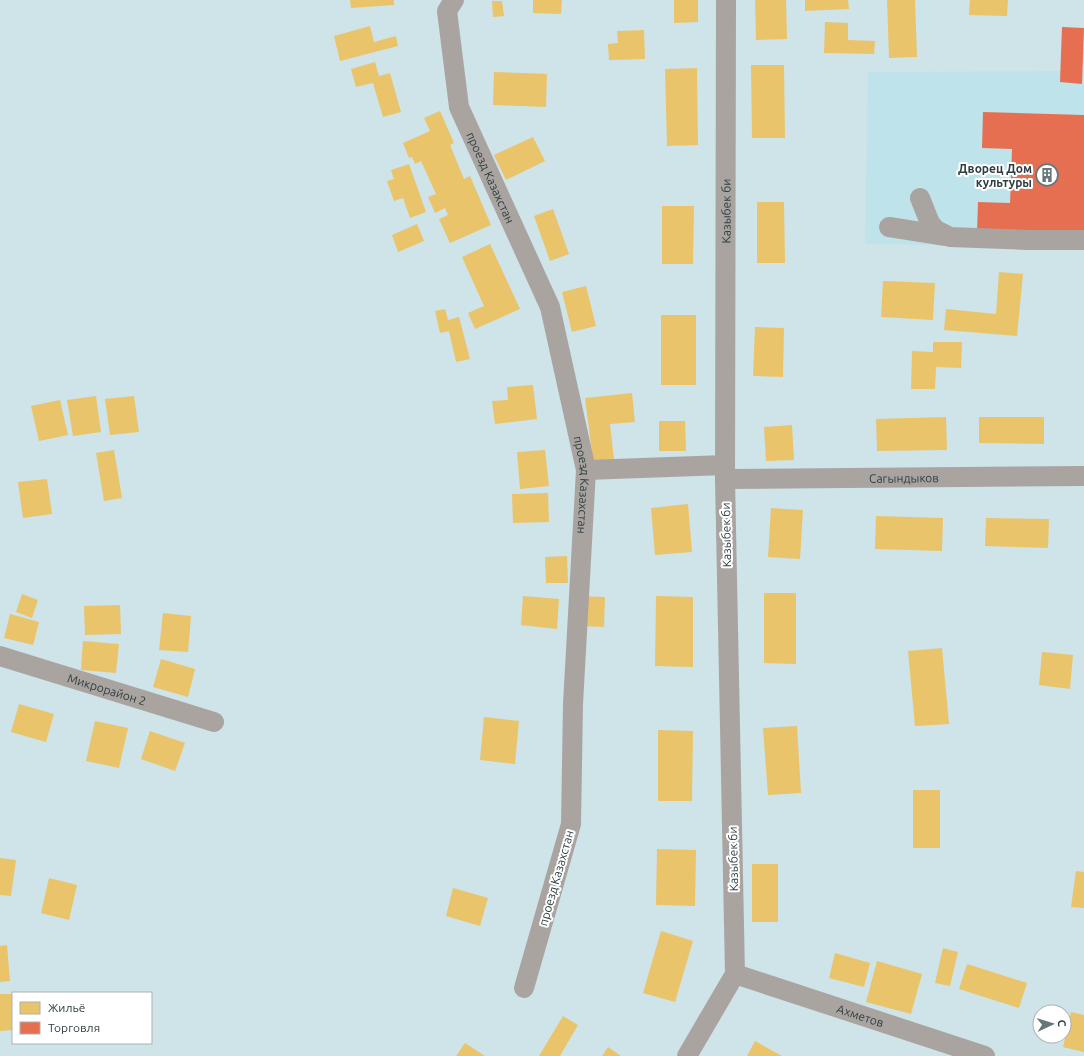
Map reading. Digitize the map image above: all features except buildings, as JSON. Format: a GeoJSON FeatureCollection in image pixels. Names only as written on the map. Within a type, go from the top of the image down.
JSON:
{"type":"FeatureCollection","features":[{"type":"Feature","properties":{"kind":"street","name":"проезд Казахстан"},"geometry":{"type":"LineString","coordinates":[[454,0],[447,11],[458,108],[550,308],[586,470],[573,704],[571,824],[524,988]]}},
{"type":"Feature","properties":{"kind":"street","name":"Казыбек би"},"geometry":{"type":"LineString","coordinates":[[726,0],[725,472],[735,974]]}},
{"type":"Feature","properties":{"kind":"street"},"geometry":{"type":"LineString","coordinates":[[920,198],[930,223],[936,230],[950,237]]}},
{"type":"Feature","properties":{"kind":"street"},"geometry":{"type":"LineString","coordinates":[[889,227],[950,237],[1028,240],[1084,240]]}},
{"type":"Feature","properties":{"kind":"street","name":"Сагындыков"},"geometry":{"type":"LineString","coordinates":[[586,470],[1084,476]]}},
{"type":"Feature","properties":{"kind":"street","name":"Микрорайон 2"},"geometry":{"type":"LineString","coordinates":[[0,656],[214,722]]}},
{"type":"Feature","properties":{"kind":"street"},"geometry":{"type":"LineString","coordinates":[[687,1056],[735,974]]}},
{"type":"Feature","properties":{"kind":"street","name":"Ахметов"},"geometry":{"type":"LineString","coordinates":[[735,974],[985,1056]]}},
{"type":"Feature","properties":{"kind":"shaded area"},"geometry":{"type":"Polygon","coordinates":[[[1084,71],[1084,247],[865,244],[868,72],[1084,71]]]}},
{"type":"Feature","properties":{"kind":"place","name":"Дворец Дом культуры"},"geometry":{"type":"Point","coordinates":[1047,175]}}]}
